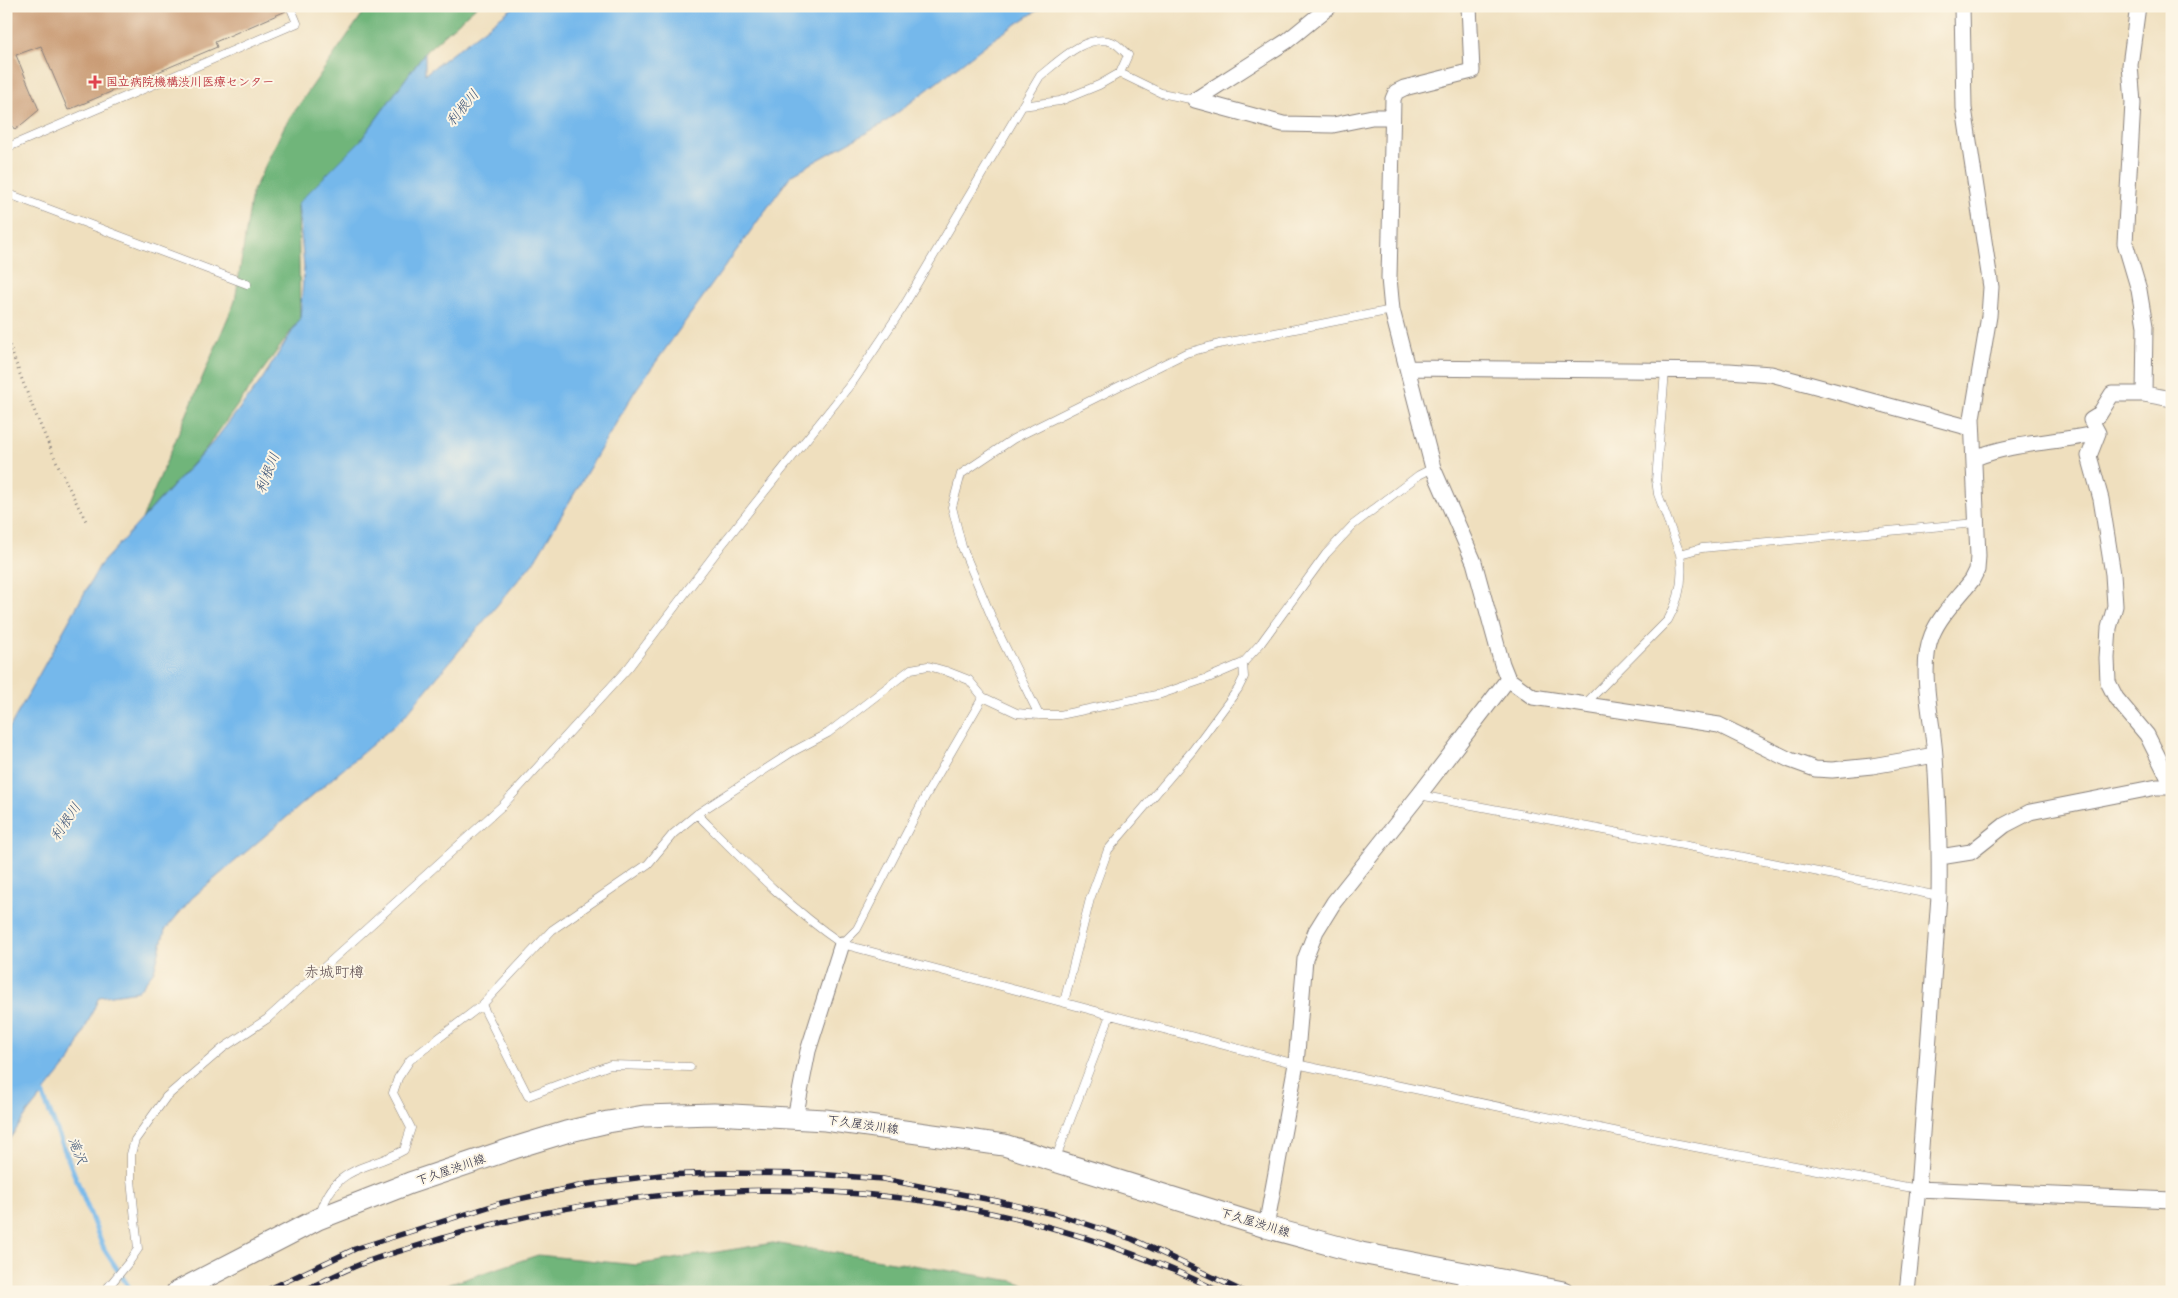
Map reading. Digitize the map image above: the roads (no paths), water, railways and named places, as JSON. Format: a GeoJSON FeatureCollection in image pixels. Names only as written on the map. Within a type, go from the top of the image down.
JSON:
{"type":"FeatureCollection","features":[{"type":"Feature","properties":{"kind":"main road","name":"下久屋渋川線"},"geometry":{"type":"LineString","coordinates":[[176,1292],[318,1219],[410,1183],[566,1132],[644,1116],[679,1114],[825,1120],[1004,1145],[1266,1227],[1361,1252],[1563,1292]]}},
{"type":"Feature","properties":{"kind":"street"},"geometry":{"type":"LineString","coordinates":[[1195,100],[1287,41],[1330,6]]}},
{"type":"Feature","properties":{"kind":"street"},"geometry":{"type":"LineString","coordinates":[[1469,6],[1472,71],[1404,88],[1396,92],[1393,99],[1391,117],[1389,278],[1392,310],[1433,468],[1474,562],[1508,679],[1533,698],[1585,704],[1719,725],[1790,760],[1815,769],[1832,770],[1872,766],[1935,755]]}},
{"type":"Feature","properties":{"kind":"street"},"geometry":{"type":"LineString","coordinates":[[1907,1292],[1918,1189],[1940,857],[1935,755],[1926,674],[1932,635],[1972,580],[1977,570],[1975,458],[1972,428],[1989,316],[1991,287],[1964,108],[1962,6]]}},
{"type":"Feature","properties":{"kind":"street"},"geometry":{"type":"LineString","coordinates":[[2138,6],[2130,64],[2134,103],[2125,242],[2139,290],[2145,326],[2144,394]]}},
{"type":"Feature","properties":{"kind":"street"},"geometry":{"type":"LineString","coordinates":[[1195,100],[1283,124],[1333,125],[1372,117],[1391,117]]}},
{"type":"Feature","properties":{"kind":"street"},"geometry":{"type":"LineString","coordinates":[[1407,368],[1729,370],[1771,374],[1972,428]]}},
{"type":"Feature","properties":{"kind":"street"},"geometry":{"type":"LineString","coordinates":[[1940,857],[1970,852],[2005,825],[2030,812],[2157,787],[2172,786],[2147,736],[2116,698],[2108,682],[2109,628],[2115,606],[2113,574],[2101,499],[2089,456],[2098,433],[2091,420],[2099,415],[2112,394],[2144,394],[2172,399]]}},
{"type":"Feature","properties":{"kind":"street"},"geometry":{"type":"LineString","coordinates":[[1975,458],[1994,450],[2073,439],[2098,433]]}},
{"type":"Feature","properties":{"kind":"street"},"geometry":{"type":"LineString","coordinates":[[1266,1227],[1296,1064],[1305,959],[1316,931],[1334,902],[1508,679]]}},
{"type":"Feature","properties":{"kind":"street"},"geometry":{"type":"LineString","coordinates":[[795,1118],[808,1050],[842,944]]}},
{"type":"Feature","properties":{"kind":"street"},"geometry":{"type":"LineString","coordinates":[[1918,1189],[2172,1200]]}},
{"type":"Feature","properties":{"kind":"lane"},"geometry":{"type":"LineString","coordinates":[[6,148],[297,23],[290,6]]}},
{"type":"Feature","properties":{"kind":"lane"},"geometry":{"type":"LineString","coordinates":[[104,1292],[138,1249],[131,1180],[131,1154],[135,1140],[142,1128],[166,1097],[223,1048],[267,1019],[503,805],[629,667],[721,546],[854,380],[902,309],[1022,106],[1040,76],[1071,52],[1096,40],[1113,42],[1128,54],[1120,73],[1098,85],[1060,101],[1022,106]]}},
{"type":"Feature","properties":{"kind":"lane"},"geometry":{"type":"LineString","coordinates":[[1120,73],[1161,93],[1195,100]]}},
{"type":"Feature","properties":{"kind":"lane"},"geometry":{"type":"LineString","coordinates":[[6,193],[247,284]]}},
{"type":"Feature","properties":{"kind":"lane"},"geometry":{"type":"LineString","coordinates":[[1039,715],[997,630],[962,547],[952,507],[961,474],[1013,439],[1186,353],[1229,342],[1392,310]]}},
{"type":"Feature","properties":{"kind":"lane"},"geometry":{"type":"LineString","coordinates":[[1585,704],[1668,620],[1680,591],[1683,570],[1680,554],[1658,494],[1656,480],[1665,371]]}},
{"type":"Feature","properties":{"kind":"lane"},"geometry":{"type":"LineString","coordinates":[[318,1219],[324,1199],[336,1183],[360,1167],[392,1157],[404,1150],[411,1128],[393,1093],[398,1078],[410,1060],[482,1005],[552,930],[648,864],[673,834],[697,814],[792,752],[828,733],[912,670],[928,666],[946,670],[969,680],[983,697],[1017,713],[1060,715],[1161,694],[1243,663],[1261,643],[1326,554],[1353,525],[1419,475],[1433,468]]}},
{"type":"Feature","properties":{"kind":"lane"},"geometry":{"type":"LineString","coordinates":[[1680,554],[1702,548],[1976,523]]}},
{"type":"Feature","properties":{"kind":"lane"},"geometry":{"type":"LineString","coordinates":[[1064,1002],[1090,899],[1108,850],[1193,750],[1238,689],[1244,677],[1243,663]]}},
{"type":"Feature","properties":{"kind":"lane"},"geometry":{"type":"LineString","coordinates":[[842,944],[857,929],[925,797],[983,697]]}},
{"type":"Feature","properties":{"kind":"lane"},"geometry":{"type":"LineString","coordinates":[[1419,795],[1938,896]]}},
{"type":"Feature","properties":{"kind":"lane"},"geometry":{"type":"LineString","coordinates":[[697,814],[760,877],[817,927],[842,944],[1296,1064],[1652,1139],[1918,1189]]}},
{"type":"Feature","properties":{"kind":"lane"},"geometry":{"type":"LineString","coordinates":[[482,1005],[528,1096],[610,1065],[690,1067]]}},
{"type":"Feature","properties":{"kind":"lane"},"geometry":{"type":"LineString","coordinates":[[1055,1160],[1110,1015]]}},
{"type":"Feature","properties":{"kind":"lane"},"geometry":{"type":"LineString","coordinates":[[1458,1272],[1465,1292]]}},
{"type":"Feature","properties":{"kind":"water","name":"利根川"},"geometry":{"type":"Polygon","coordinates":[[[515,6],[1044,6],[992,40],[884,123],[791,175],[635,391],[535,560],[402,719],[192,898],[165,930],[154,971],[138,991],[99,997],[72,1058],[29,1111],[6,1144],[6,734],[100,565],[215,440],[261,381],[300,319],[304,267],[298,203],[361,140],[425,52],[425,74],[515,6]]]}},
{"type":"Feature","properties":{"kind":"waterway","name":"滝沢"},"geometry":{"type":"LineString","coordinates":[[40,1088],[104,1249],[132,1292]]}},
{"type":"Feature","properties":{"kind":"railway"},"geometry":{"type":"LineString","coordinates":[[263,1292],[355,1249],[501,1203],[588,1184],[661,1175],[722,1173],[816,1174],[883,1179],[997,1201],[1062,1216],[1132,1239],[1244,1292]]}},
{"type":"Feature","properties":{"kind":"railway"},"geometry":{"type":"LineString","coordinates":[[301,1292],[376,1258],[501,1222],[584,1206],[667,1195],[751,1190],[835,1192],[919,1200],[1002,1215],[1083,1237],[1118,1249],[1170,1268],[1220,1292]]}},
{"type":"Feature","properties":{"kind":"place","name":"国立病院機構渋川医療センター"},"geometry":{"type":"Point","coordinates":[95,82]}},
{"type":"Feature","properties":{"kind":"district","name":"赤城町樽"},"geometry":{"type":"Point","coordinates":[334,973]}}]}
